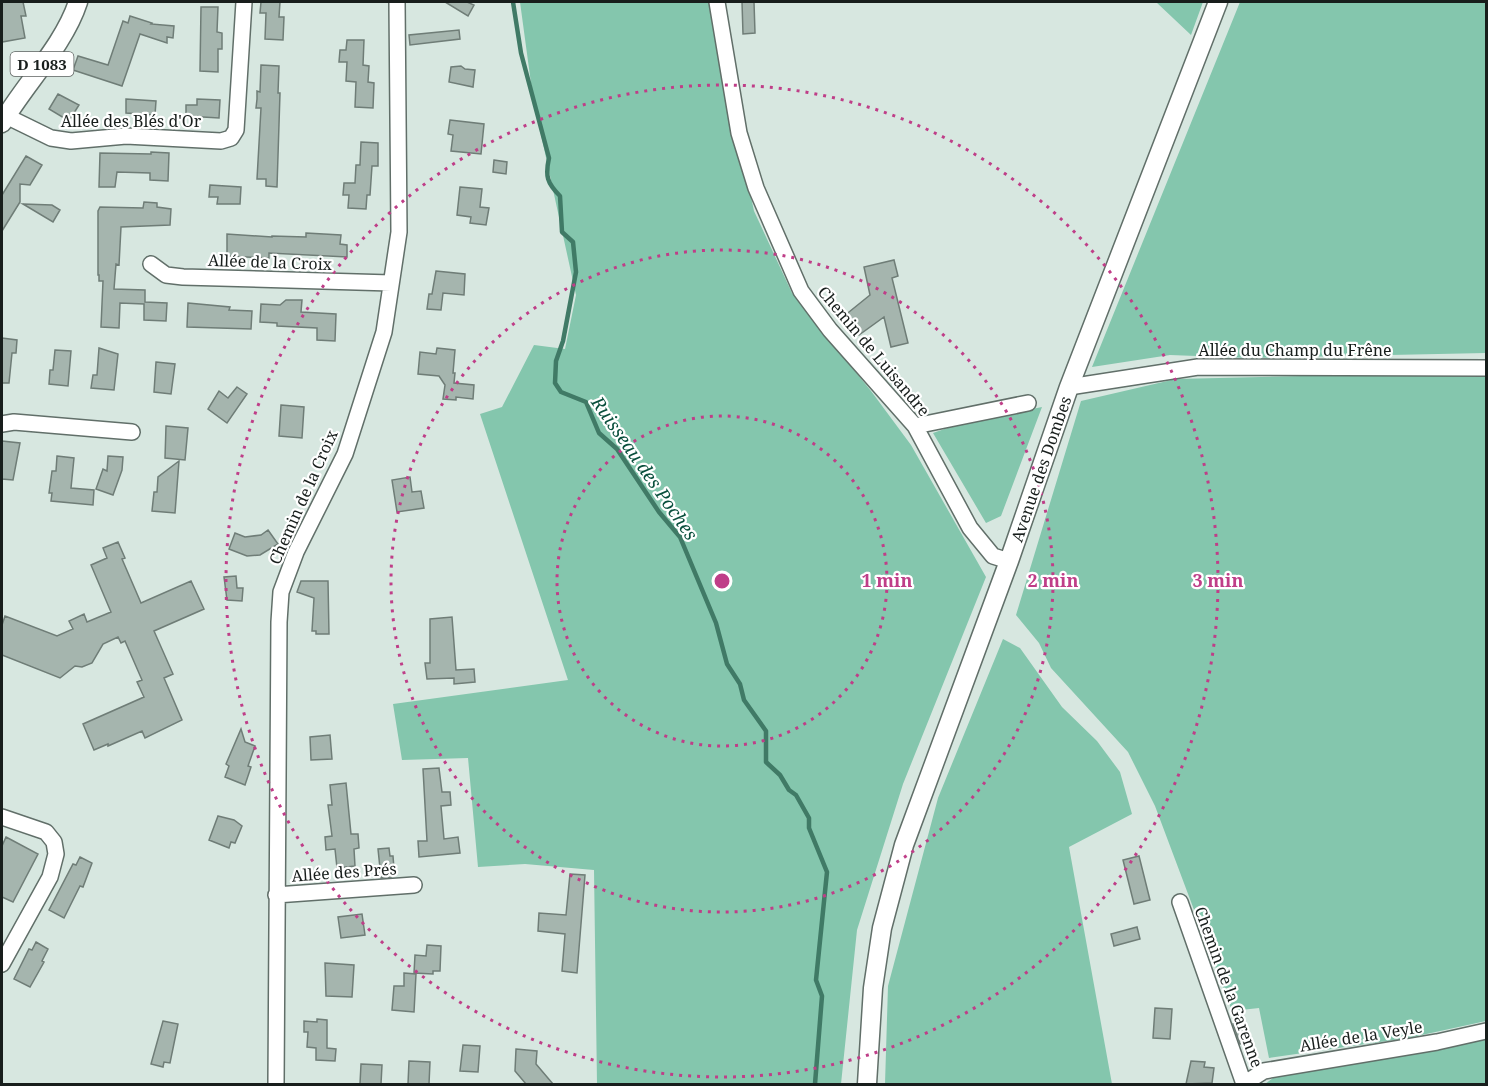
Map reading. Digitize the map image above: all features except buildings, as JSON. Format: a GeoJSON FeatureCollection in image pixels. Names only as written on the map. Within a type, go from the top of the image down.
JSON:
{"type":"FeatureCollection","features":[{"type":"Feature","properties":{"kind":"main road","name":"D 1083"},"geometry":{"type":"LineString","coordinates":[[4,119],[64,32],[74,15],[78,2]]}},
{"type":"Feature","properties":{"kind":"main road","name":"Avenue des Dombes"},"geometry":{"type":"LineString","coordinates":[[867,1084],[873,988],[882,928],[904,844],[1009,561],[1070,387],[1218,2]]}},
{"type":"Feature","properties":{"kind":"street","name":"Allée des Blés d'Or"},"geometry":{"type":"LineString","coordinates":[[4,119],[51,138],[71,141],[126,136],[221,141],[231,138],[236,130],[244,2]]}},
{"type":"Feature","properties":{"kind":"street","name":"Chemin de la Croix"},"geometry":{"type":"LineString","coordinates":[[276,1084],[276,895],[281,592],[296,552],[345,454],[384,332],[399,232],[397,2]]}},
{"type":"Feature","properties":{"kind":"street","name":"Chemin de Luisandre"},"geometry":{"type":"LineString","coordinates":[[717,2],[739,133],[756,188],[801,291],[830,330],[915,426],[970,528],[993,556],[1009,561]]}},
{"type":"Feature","properties":{"kind":"street","name":"Allée de la Croix"},"geometry":{"type":"LineString","coordinates":[[151,264],[166,275],[183,277],[391,284]]}},
{"type":"Feature","properties":{"kind":"street","name":"Allée du Champ du Frêne"},"geometry":{"type":"LineString","coordinates":[[1070,387],[1198,367],[1486,368]]}},
{"type":"Feature","properties":{"kind":"street"},"geometry":{"type":"LineString","coordinates":[[915,426],[1028,403]]}},
{"type":"Feature","properties":{"kind":"street"},"geometry":{"type":"LineString","coordinates":[[2,424],[14,422],[132,432]]}},
{"type":"Feature","properties":{"kind":"street"},"geometry":{"type":"LineString","coordinates":[[2,817],[46,832],[54,842],[56,854],[50,877],[2,964]]}},
{"type":"Feature","properties":{"kind":"street","name":"Allée des Prés"},"geometry":{"type":"LineString","coordinates":[[276,895],[414,885]]}},
{"type":"Feature","properties":{"kind":"street","name":"Chemin de la Garenne"},"geometry":{"type":"LineString","coordinates":[[1180,902],[1244,1084]]}},
{"type":"Feature","properties":{"kind":"street","name":"Allée de la Veyle"},"geometry":{"type":"LineString","coordinates":[[1244,1084],[1264,1071],[1437,1042],[1486,1031]]}},
{"type":"Feature","properties":{"kind":"green space"},"geometry":{"type":"Polygon","coordinates":[[[520,2],[715,2],[738,136],[754,211],[792,293],[911,445],[986,577],[903,784],[857,930],[841,1084],[597,1084],[594,870],[525,864],[478,867],[468,758],[402,760],[393,704],[568,680],[480,414],[502,407],[534,345],[565,349],[576,295],[533,98],[520,2]]]}},
{"type":"Feature","properties":{"kind":"green space"},"geometry":{"type":"Polygon","coordinates":[[[1156,2],[1203,2],[1191,35],[1156,2]]]}},
{"type":"Feature","properties":{"kind":"green space"},"geometry":{"type":"Polygon","coordinates":[[[1240,2],[1486,2],[1486,353],[1249,358],[1170,355],[1092,367],[1240,2]]]}},
{"type":"Feature","properties":{"kind":"green space"},"geometry":{"type":"Polygon","coordinates":[[[1344,375],[1486,375],[1486,1021],[1408,1038],[1269,1058],[1259,1008],[1232,1011],[1155,806],[1128,752],[1051,668],[1039,643],[1016,615],[1081,401],[1176,379],[1344,375]]]}},
{"type":"Feature","properties":{"kind":"green space"},"geometry":{"type":"Polygon","coordinates":[[[1042,407],[1001,516],[986,523],[933,433],[959,424],[1042,407]]]}},
{"type":"Feature","properties":{"kind":"green space"},"geometry":{"type":"Polygon","coordinates":[[[1003,639],[1020,648],[1062,707],[1097,741],[1120,772],[1132,814],[1069,847],[1112,1084],[885,1084],[888,986],[938,798],[1003,639]]]}},
{"type":"Feature","properties":{"kind":"green space"},"geometry":{"type":"Polygon","coordinates":[[[1486,1037],[1486,1084],[1265,1084],[1273,1078],[1486,1037]]]}},
{"type":"Feature","properties":{"kind":"waterway","name":"Ruisseau des Poches"},"geometry":{"type":"LineString","coordinates":[[513,2],[521,53],[549,158],[548,179],[560,196],[562,232],[573,242],[576,272],[563,341],[556,361],[555,383],[561,392],[586,402],[599,433],[617,449],[659,512],[680,537],[716,623],[727,664],[740,684],[744,700],[766,731],[766,762],[780,775],[789,790],[796,795],[809,818],[809,828],[827,872],[816,980],[822,996],[815,1084]]}}]}
